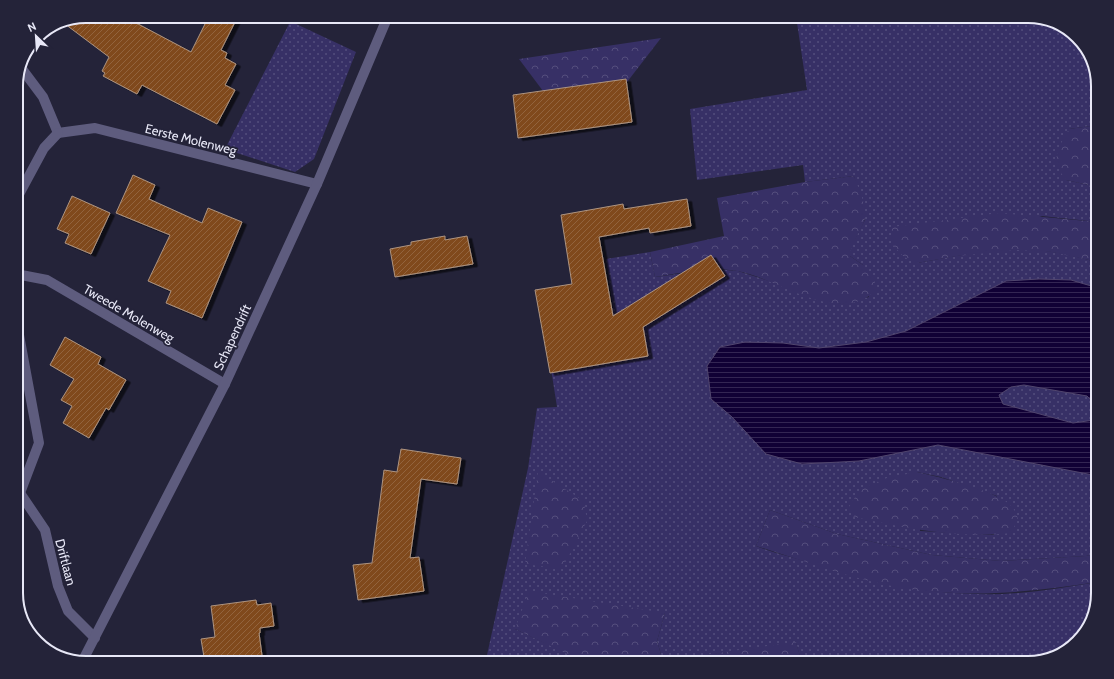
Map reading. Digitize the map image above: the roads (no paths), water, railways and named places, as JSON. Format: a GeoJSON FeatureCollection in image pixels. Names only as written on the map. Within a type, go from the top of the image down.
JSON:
{"type":"FeatureCollection","features":[{"type":"Feature","properties":{"kind":"street","name":"Schapendrift"},"geometry":{"type":"LineString","coordinates":[[85,656],[224,384],[317,184],[385,23]]}},
{"type":"Feature","properties":{"kind":"street"},"geometry":{"type":"LineString","coordinates":[[23,187],[44,148],[58,133],[43,97],[25,72]]}},
{"type":"Feature","properties":{"kind":"street","name":"Eerste Molenweg"},"geometry":{"type":"LineString","coordinates":[[58,133],[95,128],[317,184]]}},
{"type":"Feature","properties":{"kind":"street","name":"Tweede Molenweg"},"geometry":{"type":"LineString","coordinates":[[23,275],[47,280],[224,384]]}},
{"type":"Feature","properties":{"kind":"street"},"geometry":{"type":"LineString","coordinates":[[23,357],[39,443],[23,481]]}},
{"type":"Feature","properties":{"kind":"street","name":"Driftlaan"},"geometry":{"type":"LineString","coordinates":[[23,500],[45,530],[58,586],[68,611],[95,638]]}}]}
